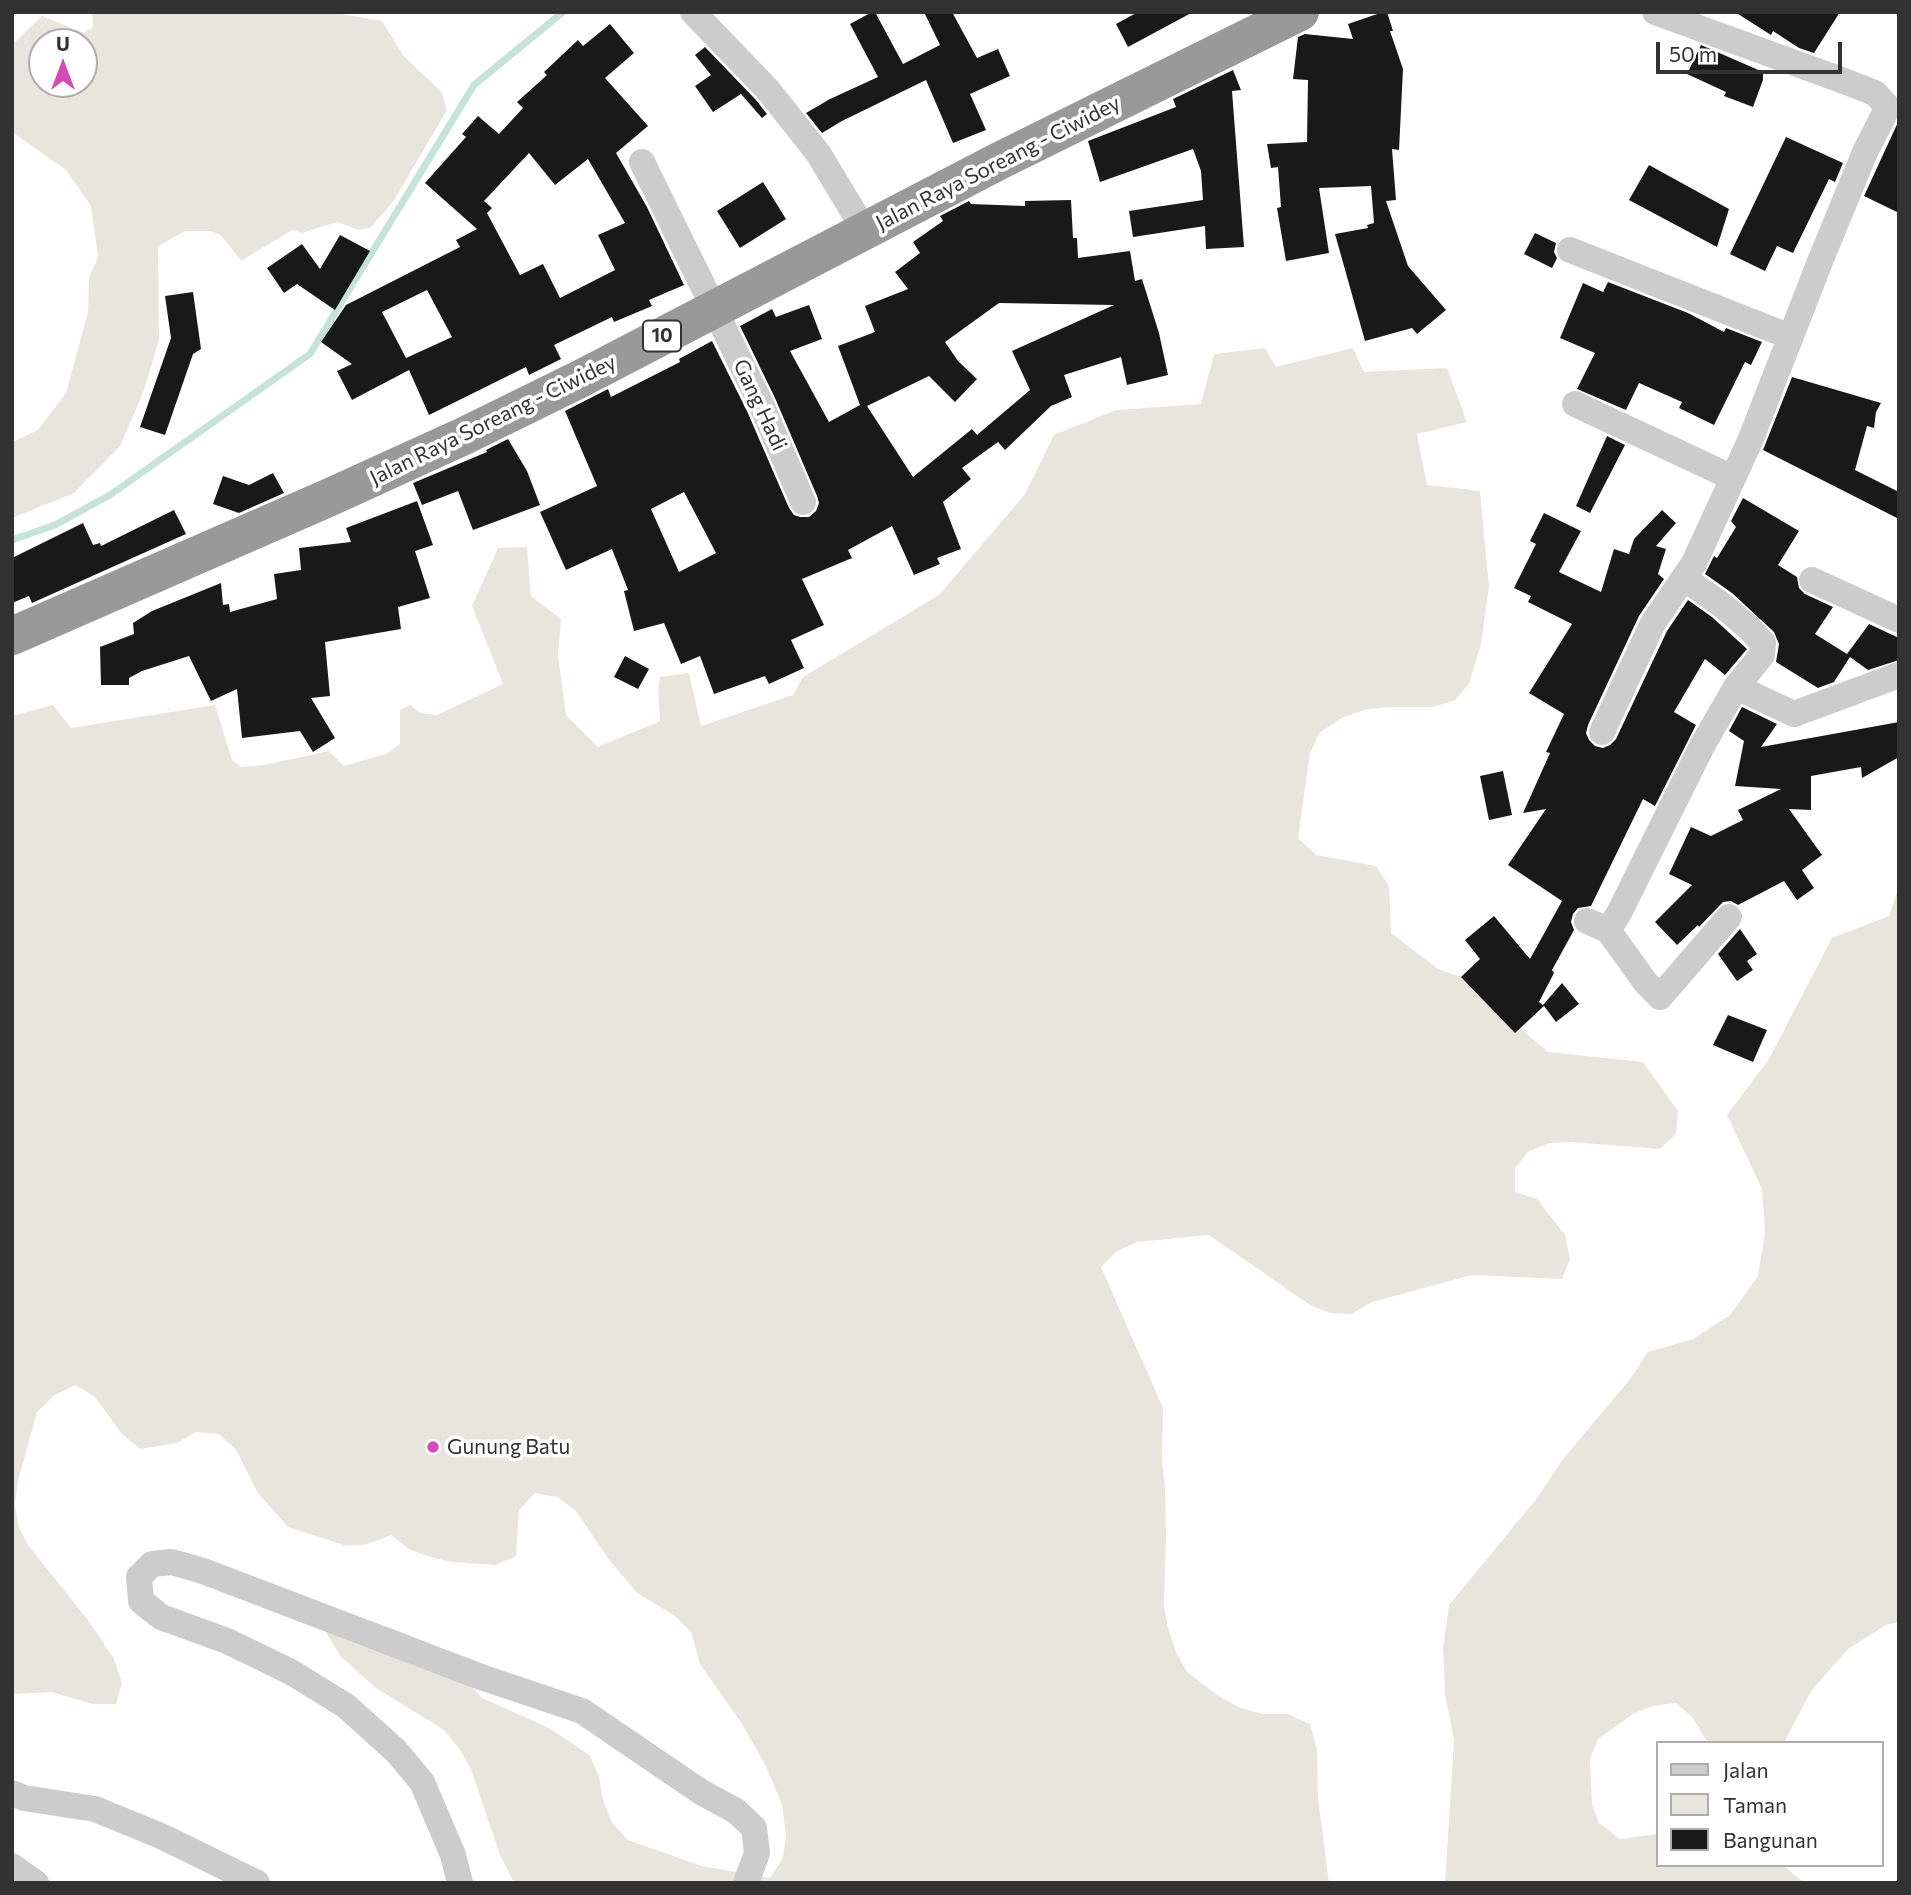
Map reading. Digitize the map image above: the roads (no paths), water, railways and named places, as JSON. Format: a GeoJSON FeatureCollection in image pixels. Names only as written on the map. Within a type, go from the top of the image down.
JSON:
{"type":"FeatureCollection","features":[{"type":"Feature","properties":{"kind":"highway","name":"Jalan Raya Soreang - Ciwidey"},"geometry":{"type":"LineString","coordinates":[[12,636],[316,504],[464,436],[1281,16]]}},
{"type":"Feature","properties":{"kind":"street"},"geometry":{"type":"LineString","coordinates":[[693,12],[768,90],[811,144],[865,231]]}},
{"type":"Feature","properties":{"kind":"street"},"geometry":{"type":"LineString","coordinates":[[1602,732],[1653,623],[1685,579],[1733,478],[1866,152],[1884,115],[1895,101],[1655,12]]}},
{"type":"Feature","properties":{"kind":"street","name":"Gang Hadi"},"geometry":{"type":"LineString","coordinates":[[642,162],[761,404],[803,502]]}},
{"type":"Feature","properties":{"kind":"street"},"geometry":{"type":"LineString","coordinates":[[1570,250],[1791,337]]}},
{"type":"Feature","properties":{"kind":"street"},"geometry":{"type":"LineString","coordinates":[[1574,404],[1733,478]]}},
{"type":"Feature","properties":{"kind":"street"},"geometry":{"type":"LineString","coordinates":[[1685,579],[1722,605],[1763,643],[1762,655],[1736,687],[1702,746],[1619,913],[1597,926],[1660,997],[1728,917]]}},
{"type":"Feature","properties":{"kind":"street"},"geometry":{"type":"LineString","coordinates":[[1812,580],[1899,620]]}},
{"type":"Feature","properties":{"kind":"street"},"geometry":{"type":"LineString","coordinates":[[1736,687],[1794,714],[1899,675]]}},
{"type":"Feature","properties":{"kind":"street"},"geometry":{"type":"LineString","coordinates":[[460,1883],[453,1855],[422,1782],[396,1751],[346,1706],[291,1672],[227,1641],[160,1617],[141,1601],[139,1577],[152,1564],[172,1562],[203,1571],[481,1677],[582,1711],[701,1792],[736,1811],[754,1828],[757,1853],[746,1883]]}},
{"type":"Feature","properties":{"kind":"street"},"geometry":{"type":"LineString","coordinates":[[12,1793],[24,1798],[95,1809],[161,1836],[257,1883]]}},
{"type":"Feature","properties":{"kind":"street"},"geometry":{"type":"LineString","coordinates":[[12,1866],[36,1883]]}},
{"type":"Feature","properties":{"kind":"waterway"},"geometry":{"type":"LineString","coordinates":[[12,540],[55,525],[110,495],[310,354],[474,85],[563,12]]}},
{"type":"Feature","properties":{"kind":"place","name":"Gunung Batu"},"geometry":{"type":"Point","coordinates":[433,1447]}}]}
